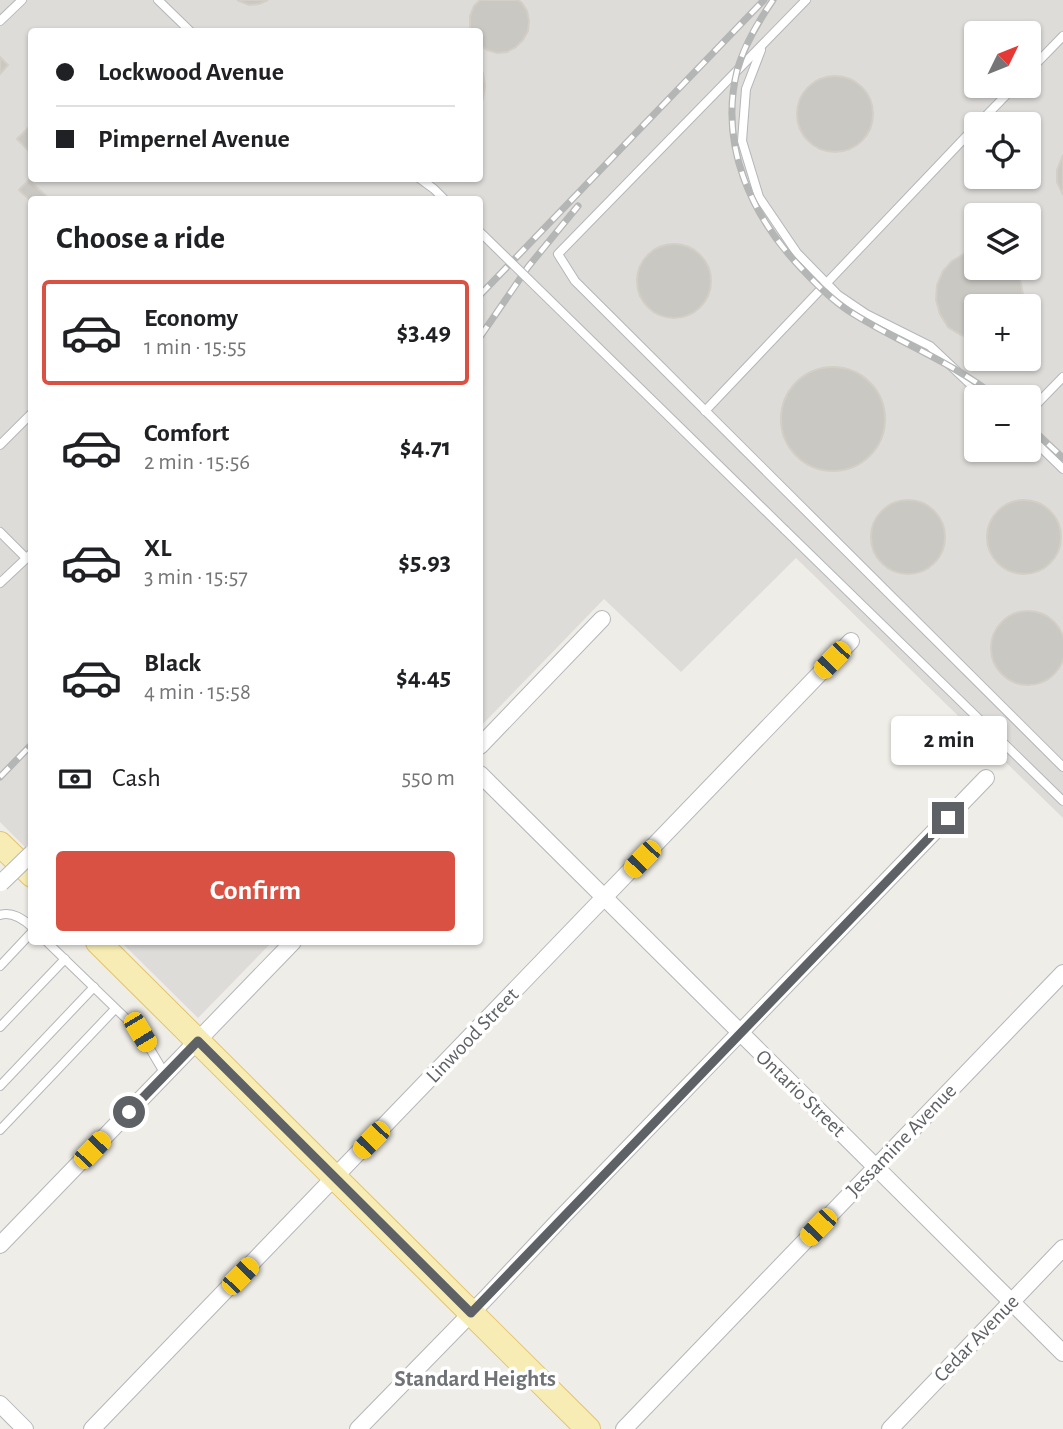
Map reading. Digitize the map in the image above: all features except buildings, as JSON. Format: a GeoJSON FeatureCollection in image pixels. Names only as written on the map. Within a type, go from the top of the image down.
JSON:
{"type":"FeatureCollection","features":[{"type":"Feature","properties":{"kind":"main road"},"geometry":{"type":"LineString","coordinates":[[0,844],[28,871]]}},
{"type":"Feature","properties":{"kind":"main road"},"geometry":{"type":"LineString","coordinates":[[101,945],[587,1429]]}},
{"type":"Feature","properties":{"kind":"street"},"geometry":{"type":"LineString","coordinates":[[483,743],[602,619]]}},
{"type":"Feature","properties":{"kind":"street","name":"Linwood Street"},"geometry":{"type":"LineString","coordinates":[[92,1429],[851,641]]}},
{"type":"Feature","properties":{"kind":"street","name":"Ontario Street"},"geometry":{"type":"LineString","coordinates":[[483,777],[1063,1353]]}},
{"type":"Feature","properties":{"kind":"street"},"geometry":{"type":"LineString","coordinates":[[358,1429],[986,778]]}},
{"type":"Feature","properties":{"kind":"street"},"geometry":{"type":"LineString","coordinates":[[1,883],[28,857]]}},
{"type":"Feature","properties":{"kind":"street"},"geometry":{"type":"LineString","coordinates":[[0,1245],[290,945]]}},
{"type":"Feature","properties":{"kind":"street","name":"Jessamine Avenue"},"geometry":{"type":"LineString","coordinates":[[624,1429],[1063,973]]}},
{"type":"Feature","properties":{"kind":"street","name":"Cedar Avenue"},"geometry":{"type":"LineString","coordinates":[[890,1429],[1063,1248]]}},
{"type":"Feature","properties":{"kind":"street"},"geometry":{"type":"LineString","coordinates":[[0,1404],[25,1429]]}},
{"type":"Feature","properties":{"kind":"lane"},"geometry":{"type":"LineString","coordinates":[[0,21],[22,0]]}},
{"type":"Feature","properties":{"kind":"lane"},"geometry":{"type":"LineString","coordinates":[[158,0],[187,28]]}},
{"type":"Feature","properties":{"kind":"lane"},"geometry":{"type":"LineString","coordinates":[[806,0],[558,254],[575,281],[1063,767]]}},
{"type":"Feature","properties":{"kind":"lane"},"geometry":{"type":"LineString","coordinates":[[1041,59],[1063,36]]}},
{"type":"Feature","properties":{"kind":"lane"},"geometry":{"type":"LineString","coordinates":[[763,44],[746,89],[742,141],[759,197],[797,253],[838,296],[866,314],[930,346],[971,385]]}},
{"type":"Feature","properties":{"kind":"lane"},"geometry":{"type":"LineString","coordinates":[[990,112],[1003,98]]}},
{"type":"Feature","properties":{"kind":"lane"},"geometry":{"type":"LineString","coordinates":[[705,411],[964,139]]}},
{"type":"Feature","properties":{"kind":"lane"},"geometry":{"type":"LineString","coordinates":[[424,182],[441,196]]}},
{"type":"Feature","properties":{"kind":"lane"},"geometry":{"type":"LineString","coordinates":[[483,235],[1063,801]]}},
{"type":"Feature","properties":{"kind":"lane"},"geometry":{"type":"LineString","coordinates":[[1041,400],[1063,377]]}},
{"type":"Feature","properties":{"kind":"lane"},"geometry":{"type":"LineString","coordinates":[[0,445],[28,417]]}},
{"type":"Feature","properties":{"kind":"lane"},"geometry":{"type":"LineString","coordinates":[[1041,448],[1063,469]]}},
{"type":"Feature","properties":{"kind":"lane"},"geometry":{"type":"LineString","coordinates":[[0,532],[28,555]]}},
{"type":"Feature","properties":{"kind":"lane"},"geometry":{"type":"LineString","coordinates":[[0,583],[28,557]]}},
{"type":"Feature","properties":{"kind":"lane"},"geometry":{"type":"LineString","coordinates":[[0,915],[7,913],[23,919],[28,925]]}},
{"type":"Feature","properties":{"kind":"lane"},"geometry":{"type":"LineString","coordinates":[[0,966],[28,934]]}},
{"type":"Feature","properties":{"kind":"lane"},"geometry":{"type":"LineString","coordinates":[[50,945],[140,1032],[166,1074]]}},
{"type":"Feature","properties":{"kind":"lane"},"geometry":{"type":"LineString","coordinates":[[0,1027],[65,959]]}},
{"type":"Feature","properties":{"kind":"lane"},"geometry":{"type":"LineString","coordinates":[[0,1086],[94,988]]}},
{"type":"Feature","properties":{"kind":"lane"},"geometry":{"type":"LineString","coordinates":[[0,1130],[116,1009]]}},
{"type":"Feature","properties":{"kind":"shaded area"},"geometry":{"type":"Polygon","coordinates":[[[0,0],[1063,0],[1063,818],[796,558],[681,672],[604,599],[483,724],[483,196],[28,196],[28,850],[0,822],[0,0]]]}},
{"type":"Feature","properties":{"kind":"shaded area"},"geometry":{"type":"Polygon","coordinates":[[[124,945],[269,945],[198,1018],[124,945]]]}},
{"type":"Feature","properties":{"kind":"railway"},"geometry":{"type":"LineString","coordinates":[[483,292],[764,0]]}},
{"type":"Feature","properties":{"kind":"railway"},"geometry":{"type":"LineString","coordinates":[[773,0],[743,52],[733,99],[732,126],[736,152],[754,203],[784,248],[836,302],[980,385]]}},
{"type":"Feature","properties":{"kind":"railway"},"geometry":{"type":"LineString","coordinates":[[483,333],[528,267],[578,206]]}},
{"type":"Feature","properties":{"kind":"railway"},"geometry":{"type":"LineString","coordinates":[[1041,437],[1063,458]]}},
{"type":"Feature","properties":{"kind":"railway"},"geometry":{"type":"LineString","coordinates":[[0,777],[28,748]]}},
{"type":"Feature","properties":{"kind":"district","name":"Standard Heights"},"geometry":{"type":"Point","coordinates":[475,1378]}},
{"type":"Feature","properties":{"kind":"route"},"geometry":{"type":"LineString","coordinates":[[129,1112],[198,1041],[471,1313],[948,818]]}}]}
